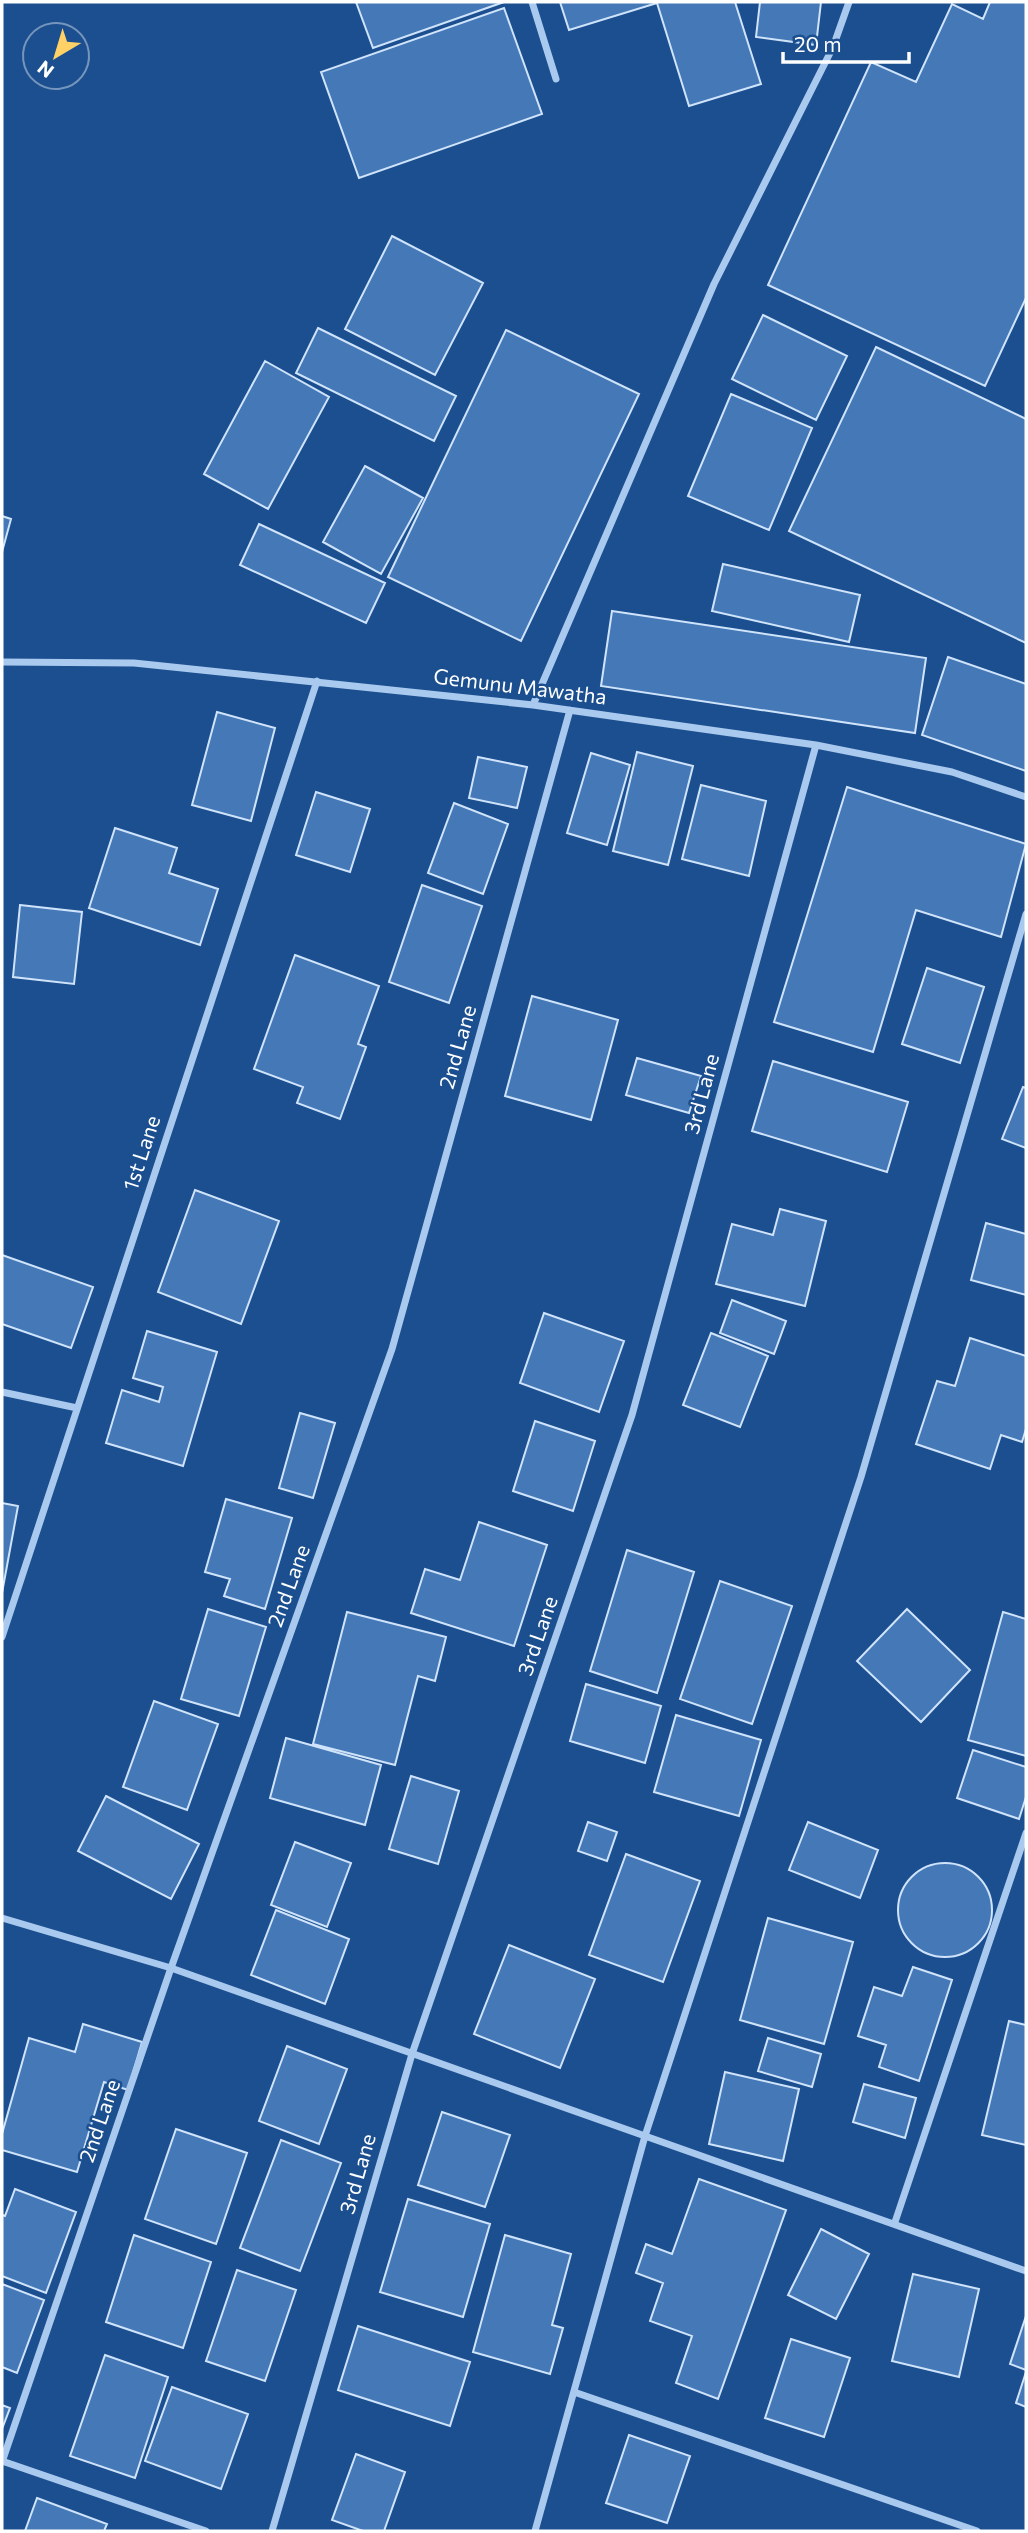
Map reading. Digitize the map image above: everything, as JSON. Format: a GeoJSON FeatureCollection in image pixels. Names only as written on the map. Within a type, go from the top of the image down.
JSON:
{"type":"FeatureCollection","features":[{"type":"Feature","properties":{"kind":"street"},"geometry":{"type":"LineString","coordinates":[[532,2],[556,79]]}},
{"type":"Feature","properties":{"kind":"street"},"geometry":{"type":"LineString","coordinates":[[533,705],[714,284],[833,47],[849,2]]}},
{"type":"Feature","properties":{"kind":"street","name":"Gemunu Mawatha"},"geometry":{"type":"LineString","coordinates":[[2,662],[134,663],[533,705],[816,745],[952,772],[1026,797]]}},
{"type":"Feature","properties":{"kind":"street","name":"1st Lane"},"geometry":{"type":"LineString","coordinates":[[2,1637],[317,681]]}},
{"type":"Feature","properties":{"kind":"street","name":"2nd Lane"},"geometry":{"type":"LineString","coordinates":[[2,2461],[171,1969],[393,1349],[570,710]]}},
{"type":"Feature","properties":{"kind":"street","name":"3rd Lane"},"geometry":{"type":"LineString","coordinates":[[272,2531],[412,2054],[632,1415],[816,745]]}},
{"type":"Feature","properties":{"kind":"street"},"geometry":{"type":"LineString","coordinates":[[535,2531],[645,2136],[861,1477],[1026,914]]}},
{"type":"Feature","properties":{"kind":"street"},"geometry":{"type":"LineString","coordinates":[[2,1392],[77,1408]]}},
{"type":"Feature","properties":{"kind":"street"},"geometry":{"type":"LineString","coordinates":[[895,2222],[1026,1833]]}},
{"type":"Feature","properties":{"kind":"street"},"geometry":{"type":"LineString","coordinates":[[2,1918],[171,1969],[895,2222],[1026,2271]]}},
{"type":"Feature","properties":{"kind":"street"},"geometry":{"type":"LineString","coordinates":[[574,2392],[977,2531]]}},
{"type":"Feature","properties":{"kind":"street"},"geometry":{"type":"LineString","coordinates":[[2,2461],[206,2531]]}},
{"type":"Feature","properties":{"kind":"building"},"geometry":{"type":"Polygon","coordinates":[[[356,2],[504,2],[373,48],[356,2]]]}},
{"type":"Feature","properties":{"kind":"building"},"geometry":{"type":"Polygon","coordinates":[[[560,2],[735,2],[761,84],[689,106],[657,3],[569,30],[560,2]]]}},
{"type":"Feature","properties":{"kind":"building"},"geometry":{"type":"Polygon","coordinates":[[[760,2],[821,2],[816,45],[756,37],[760,2]]]}},
{"type":"Feature","properties":{"kind":"building"},"geometry":{"type":"Polygon","coordinates":[[[990,2],[1026,2],[1026,298],[985,386],[768,285],[871,62],[916,82],[952,4],[983,19],[990,2]]]}},
{"type":"Feature","properties":{"kind":"building"},"geometry":{"type":"Polygon","coordinates":[[[504,8],[542,114],[359,178],[321,72],[504,8]]]}},
{"type":"Feature","properties":{"kind":"building"},"geometry":{"type":"Polygon","coordinates":[[[392,236],[483,283],[435,375],[345,329],[392,236]]]}},
{"type":"Feature","properties":{"kind":"building"},"geometry":{"type":"Polygon","coordinates":[[[763,315],[847,356],[816,420],[732,379],[763,315]]]}},
{"type":"Feature","properties":{"kind":"building"},"geometry":{"type":"Polygon","coordinates":[[[318,328],[456,396],[434,441],[296,373],[318,328]]]}},
{"type":"Feature","properties":{"kind":"building"},"geometry":{"type":"Polygon","coordinates":[[[506,330],[639,394],[521,641],[388,577],[506,330]]]}},
{"type":"Feature","properties":{"kind":"building"},"geometry":{"type":"Polygon","coordinates":[[[876,347],[1026,419],[1026,643],[789,531],[876,347]]]}},
{"type":"Feature","properties":{"kind":"building"},"geometry":{"type":"Polygon","coordinates":[[[265,361],[329,397],[268,509],[204,474],[265,361]]]}},
{"type":"Feature","properties":{"kind":"building"},"geometry":{"type":"Polygon","coordinates":[[[731,394],[812,428],[769,530],[688,496],[731,394]]]}},
{"type":"Feature","properties":{"kind":"building"},"geometry":{"type":"Polygon","coordinates":[[[365,466],[423,498],[381,574],[323,542],[365,466]]]}},
{"type":"Feature","properties":{"kind":"building"},"geometry":{"type":"Polygon","coordinates":[[[2,516],[11,519],[2,552],[2,516]]]}},
{"type":"Feature","properties":{"kind":"building"},"geometry":{"type":"Polygon","coordinates":[[[259,524],[385,583],[366,623],[240,565],[259,524]]]}},
{"type":"Feature","properties":{"kind":"building"},"geometry":{"type":"Polygon","coordinates":[[[723,564],[860,595],[849,642],[712,611],[723,564]]]}},
{"type":"Feature","properties":{"kind":"building"},"geometry":{"type":"Polygon","coordinates":[[[612,611],[926,658],[915,733],[601,686],[612,611]]]}},
{"type":"Feature","properties":{"kind":"building"},"geometry":{"type":"Polygon","coordinates":[[[948,657],[1026,684],[1026,771],[922,735],[948,657]]]}},
{"type":"Feature","properties":{"kind":"building"},"geometry":{"type":"Polygon","coordinates":[[[217,712],[275,728],[251,821],[192,805],[217,712]]]}},
{"type":"Feature","properties":{"kind":"building"},"geometry":{"type":"Polygon","coordinates":[[[637,752],[693,766],[668,865],[613,851],[637,752]]]}},
{"type":"Feature","properties":{"kind":"building"},"geometry":{"type":"Polygon","coordinates":[[[591,753],[630,765],[607,845],[567,833],[591,753]]]}},
{"type":"Feature","properties":{"kind":"building"},"geometry":{"type":"Polygon","coordinates":[[[478,757],[527,767],[517,808],[469,798],[478,757]]]}},
{"type":"Feature","properties":{"kind":"building"},"geometry":{"type":"Polygon","coordinates":[[[701,785],[766,801],[749,876],[682,859],[701,785]]]}},
{"type":"Feature","properties":{"kind":"building"},"geometry":{"type":"Polygon","coordinates":[[[847,787],[1026,844],[1001,937],[916,910],[873,1052],[774,1022],[847,787]]]}},
{"type":"Feature","properties":{"kind":"building"},"geometry":{"type":"Polygon","coordinates":[[[316,792],[370,809],[350,872],[296,855],[316,792]]]}},
{"type":"Feature","properties":{"kind":"building"},"geometry":{"type":"Polygon","coordinates":[[[454,803],[508,824],[483,894],[428,873],[454,803]]]}},
{"type":"Feature","properties":{"kind":"building"},"geometry":{"type":"Polygon","coordinates":[[[115,828],[177,848],[169,873],[218,889],[200,945],[89,908],[115,828]]]}},
{"type":"Feature","properties":{"kind":"building"},"geometry":{"type":"Polygon","coordinates":[[[422,885],[482,906],[449,1003],[389,982],[422,885]]]}},
{"type":"Feature","properties":{"kind":"building"},"geometry":{"type":"Polygon","coordinates":[[[20,905],[82,912],[74,984],[13,977],[20,905]]]}},
{"type":"Feature","properties":{"kind":"building"},"geometry":{"type":"Polygon","coordinates":[[[295,955],[379,986],[358,1044],[366,1047],[340,1119],[297,1103],[303,1087],[254,1069],[295,955]]]}},
{"type":"Feature","properties":{"kind":"building"},"geometry":{"type":"Polygon","coordinates":[[[927,968],[984,987],[960,1063],[902,1044],[927,968]]]}},
{"type":"Feature","properties":{"kind":"building"},"geometry":{"type":"Polygon","coordinates":[[[532,996],[618,1020],[591,1120],[505,1096],[532,996]]]}},
{"type":"Feature","properties":{"kind":"building"},"geometry":{"type":"Polygon","coordinates":[[[637,1058],[701,1076],[689,1113],[626,1095],[637,1058]]]}},
{"type":"Feature","properties":{"kind":"building"},"geometry":{"type":"Polygon","coordinates":[[[773,1061],[908,1102],[887,1172],[752,1131],[773,1061]]]}},
{"type":"Feature","properties":{"kind":"building"},"geometry":{"type":"Polygon","coordinates":[[[1023,1087],[1026,1088],[1026,1148],[1002,1139],[1023,1087]]]}},
{"type":"Feature","properties":{"kind":"building"},"geometry":{"type":"Polygon","coordinates":[[[195,1190],[279,1221],[241,1324],[158,1292],[195,1190]]]}},
{"type":"Feature","properties":{"kind":"building"},"geometry":{"type":"Polygon","coordinates":[[[780,1209],[826,1221],[805,1306],[716,1284],[732,1224],[773,1235],[780,1209]]]}},
{"type":"Feature","properties":{"kind":"building"},"geometry":{"type":"Polygon","coordinates":[[[986,1223],[1026,1234],[1026,1295],[971,1280],[986,1223]]]}},
{"type":"Feature","properties":{"kind":"building"},"geometry":{"type":"Polygon","coordinates":[[[2,1255],[93,1287],[71,1348],[2,1324],[2,1255]]]}},
{"type":"Feature","properties":{"kind":"building"},"geometry":{"type":"Polygon","coordinates":[[[732,1300],[786,1321],[774,1354],[720,1333],[732,1300]]]}},
{"type":"Feature","properties":{"kind":"building"},"geometry":{"type":"Polygon","coordinates":[[[544,1313],[624,1341],[599,1412],[520,1383],[544,1313]]]}},
{"type":"Feature","properties":{"kind":"building"},"geometry":{"type":"Polygon","coordinates":[[[147,1331],[217,1352],[183,1466],[106,1443],[122,1390],[159,1402],[163,1387],[133,1378],[147,1331]]]}},
{"type":"Feature","properties":{"kind":"building"},"geometry":{"type":"Polygon","coordinates":[[[711,1333],[768,1356],[740,1427],[683,1405],[711,1333]]]}},
{"type":"Feature","properties":{"kind":"building"},"geometry":{"type":"Polygon","coordinates":[[[970,1338],[1026,1356],[1026,1429],[1022,1442],[1001,1435],[990,1469],[916,1444],[937,1381],[955,1386],[970,1338]]]}},
{"type":"Feature","properties":{"kind":"building"},"geometry":{"type":"Polygon","coordinates":[[[300,1413],[335,1423],[313,1498],[279,1488],[300,1413]]]}},
{"type":"Feature","properties":{"kind":"building"},"geometry":{"type":"Polygon","coordinates":[[[535,1421],[595,1441],[573,1511],[513,1491],[535,1421]]]}},
{"type":"Feature","properties":{"kind":"building"},"geometry":{"type":"Polygon","coordinates":[[[226,1499],[292,1518],[265,1609],[224,1596],[230,1579],[205,1572],[226,1499]]]}},
{"type":"Feature","properties":{"kind":"building"},"geometry":{"type":"Polygon","coordinates":[[[2,1503],[18,1506],[2,1593],[2,1503]]]}},
{"type":"Feature","properties":{"kind":"building"},"geometry":{"type":"Polygon","coordinates":[[[479,1522],[547,1545],[514,1646],[411,1613],[425,1569],[460,1580],[479,1522]]]}},
{"type":"Feature","properties":{"kind":"building"},"geometry":{"type":"Polygon","coordinates":[[[627,1550],[694,1572],[657,1693],[590,1671],[627,1550]]]}},
{"type":"Feature","properties":{"kind":"building"},"geometry":{"type":"Polygon","coordinates":[[[720,1581],[792,1606],[752,1724],[680,1699],[720,1581]]]}},
{"type":"Feature","properties":{"kind":"building"},"geometry":{"type":"Polygon","coordinates":[[[208,1609],[266,1627],[239,1716],[181,1699],[208,1609]]]}},
{"type":"Feature","properties":{"kind":"building"},"geometry":{"type":"Polygon","coordinates":[[[907,1609],[970,1670],[921,1722],[857,1661],[907,1609]]]}},
{"type":"Feature","properties":{"kind":"building"},"geometry":{"type":"Polygon","coordinates":[[[347,1612],[446,1637],[435,1681],[418,1676],[395,1765],[313,1744],[347,1612]]]}},
{"type":"Feature","properties":{"kind":"building"},"geometry":{"type":"Polygon","coordinates":[[[1003,1612],[1026,1619],[1026,1756],[968,1740],[1003,1612]]]}},
{"type":"Feature","properties":{"kind":"building"},"geometry":{"type":"Polygon","coordinates":[[[586,1684],[661,1706],[645,1763],[570,1741],[586,1684]]]}},
{"type":"Feature","properties":{"kind":"building"},"geometry":{"type":"Polygon","coordinates":[[[154,1701],[218,1724],[187,1810],[123,1787],[154,1701]]]}},
{"type":"Feature","properties":{"kind":"building"},"geometry":{"type":"Polygon","coordinates":[[[676,1715],[761,1740],[739,1816],[654,1792],[676,1715]]]}},
{"type":"Feature","properties":{"kind":"building"},"geometry":{"type":"Polygon","coordinates":[[[286,1738],[381,1765],[365,1825],[270,1798],[286,1738]]]}},
{"type":"Feature","properties":{"kind":"building"},"geometry":{"type":"Polygon","coordinates":[[[973,1750],[1026,1767],[1026,1797],[1019,1819],[957,1798],[973,1750]]]}},
{"type":"Feature","properties":{"kind":"building"},"geometry":{"type":"Polygon","coordinates":[[[411,1776],[459,1791],[438,1864],[389,1849],[411,1776]]]}},
{"type":"Feature","properties":{"kind":"building"},"geometry":{"type":"Polygon","coordinates":[[[106,1796],[199,1844],[171,1899],[78,1851],[106,1796]]]}},
{"type":"Feature","properties":{"kind":"building"},"geometry":{"type":"Polygon","coordinates":[[[588,1822],[617,1832],[607,1861],[578,1851],[588,1822]]]}},
{"type":"Feature","properties":{"kind":"building"},"geometry":{"type":"Polygon","coordinates":[[[808,1822],[878,1850],[860,1898],[789,1870],[808,1822]]]}},
{"type":"Feature","properties":{"kind":"building"},"geometry":{"type":"Polygon","coordinates":[[[295,1842],[351,1863],[327,1927],[271,1905],[295,1842]]]}},
{"type":"Feature","properties":{"kind":"building"},"geometry":{"type":"Polygon","coordinates":[[[626,1854],[700,1881],[663,1982],[589,1955],[626,1854]]]}},
{"type":"Feature","properties":{"kind":"building"},"geometry":{"type":"Polygon","coordinates":[[[945,1863],[963,1866],[978,1877],[989,1892],[992,1910],[989,1928],[978,1943],[963,1954],[945,1957],[927,1954],[912,1943],[901,1928],[898,1910],[901,1892],[912,1877],[927,1866],[945,1863]]]}},
{"type":"Feature","properties":{"kind":"building"},"geometry":{"type":"Polygon","coordinates":[[[276,1910],[349,1939],[325,2004],[251,1975],[276,1910]]]}},
{"type":"Feature","properties":{"kind":"building"},"geometry":{"type":"Polygon","coordinates":[[[768,1918],[853,1942],[824,2044],[740,2020],[768,1918]]]}},
{"type":"Feature","properties":{"kind":"building"},"geometry":{"type":"Polygon","coordinates":[[[509,1945],[595,1979],[560,2068],[474,2034],[509,1945]]]}},
{"type":"Feature","properties":{"kind":"building"},"geometry":{"type":"Polygon","coordinates":[[[913,1967],[952,1980],[919,2081],[879,2067],[886,2045],[858,2036],[874,1987],[902,1996],[913,1967]]]}},
{"type":"Feature","properties":{"kind":"building"},"geometry":{"type":"Polygon","coordinates":[[[1009,2021],[1026,2025],[1026,2145],[982,2135],[1009,2021]]]}},
{"type":"Feature","properties":{"kind":"building"},"geometry":{"type":"Polygon","coordinates":[[[83,2024],[142,2042],[128,2090],[104,2082],[77,2172],[2,2150],[2,2134],[29,2038],[75,2052],[83,2024]]]}},
{"type":"Feature","properties":{"kind":"building"},"geometry":{"type":"Polygon","coordinates":[[[768,2038],[821,2054],[812,2087],[758,2071],[768,2038]]]}},
{"type":"Feature","properties":{"kind":"building"},"geometry":{"type":"Polygon","coordinates":[[[287,2046],[347,2069],[319,2144],[259,2121],[287,2046]]]}},
{"type":"Feature","properties":{"kind":"building"},"geometry":{"type":"Polygon","coordinates":[[[725,2072],[799,2089],[783,2161],[709,2144],[725,2072]]]}},
{"type":"Feature","properties":{"kind":"building"},"geometry":{"type":"Polygon","coordinates":[[[864,2084],[916,2098],[905,2138],[853,2122],[864,2084]]]}},
{"type":"Feature","properties":{"kind":"building"},"geometry":{"type":"Polygon","coordinates":[[[442,2112],[510,2135],[485,2207],[418,2185],[442,2112]]]}},
{"type":"Feature","properties":{"kind":"building"},"geometry":{"type":"Polygon","coordinates":[[[176,2129],[247,2153],[216,2244],[145,2219],[176,2129]]]}},
{"type":"Feature","properties":{"kind":"building"},"geometry":{"type":"Polygon","coordinates":[[[281,2140],[341,2163],[300,2271],[240,2248],[281,2140]]]}},
{"type":"Feature","properties":{"kind":"building"},"geometry":{"type":"Polygon","coordinates":[[[699,2179],[786,2210],[718,2399],[676,2383],[692,2336],[650,2321],[663,2283],[636,2273],[646,2244],[672,2254],[699,2179]]]}},
{"type":"Feature","properties":{"kind":"building"},"geometry":{"type":"Polygon","coordinates":[[[15,2189],[76,2212],[46,2293],[2,2276],[2,2215],[5,2216],[15,2189]]]}},
{"type":"Feature","properties":{"kind":"building"},"geometry":{"type":"Polygon","coordinates":[[[408,2199],[490,2224],[463,2317],[380,2292],[408,2199]]]}},
{"type":"Feature","properties":{"kind":"building"},"geometry":{"type":"Polygon","coordinates":[[[821,2229],[869,2254],[836,2319],[788,2295],[821,2229]]]}},
{"type":"Feature","properties":{"kind":"building"},"geometry":{"type":"Polygon","coordinates":[[[134,2235],[211,2262],[183,2348],[106,2322],[134,2235]]]}},
{"type":"Feature","properties":{"kind":"building"},"geometry":{"type":"Polygon","coordinates":[[[505,2235],[571,2254],[552,2325],[563,2328],[550,2374],[473,2352],[505,2235]]]}},
{"type":"Feature","properties":{"kind":"building"},"geometry":{"type":"Polygon","coordinates":[[[237,2270],[296,2290],[265,2381],[206,2361],[237,2270]]]}},
{"type":"Feature","properties":{"kind":"building"},"geometry":{"type":"Polygon","coordinates":[[[913,2274],[979,2289],[959,2377],[892,2361],[913,2274]]]}},
{"type":"Feature","properties":{"kind":"building"},"geometry":{"type":"Polygon","coordinates":[[[2,2284],[44,2300],[17,2373],[2,2367],[2,2284]]]}},
{"type":"Feature","properties":{"kind":"building"},"geometry":{"type":"Polygon","coordinates":[[[1026,2316],[1026,2370],[1010,2364],[1026,2316]]]}},
{"type":"Feature","properties":{"kind":"building"},"geometry":{"type":"Polygon","coordinates":[[[358,2326],[470,2362],[450,2426],[338,2390],[358,2326]]]}},
{"type":"Feature","properties":{"kind":"building"},"geometry":{"type":"Polygon","coordinates":[[[791,2339],[850,2358],[824,2437],[765,2418],[791,2339]]]}},
{"type":"Feature","properties":{"kind":"building"},"geometry":{"type":"Polygon","coordinates":[[[105,2355],[168,2377],[135,2478],[70,2456],[105,2355]]]}},
{"type":"Feature","properties":{"kind":"building"},"geometry":{"type":"Polygon","coordinates":[[[1026,2372],[1026,2407],[1016,2403],[1026,2372]]]}},
{"type":"Feature","properties":{"kind":"building"},"geometry":{"type":"Polygon","coordinates":[[[172,2387],[248,2414],[221,2489],[145,2461],[172,2387]]]}},
{"type":"Feature","properties":{"kind":"building"},"geometry":{"type":"Polygon","coordinates":[[[2,2405],[10,2408],[2,2429],[2,2405]]]}},
{"type":"Feature","properties":{"kind":"building"},"geometry":{"type":"Polygon","coordinates":[[[629,2435],[690,2456],[667,2523],[606,2503],[629,2435]]]}},
{"type":"Feature","properties":{"kind":"building"},"geometry":{"type":"Polygon","coordinates":[[[356,2454],[405,2472],[384,2531],[363,2531],[332,2520],[356,2454]]]}},
{"type":"Feature","properties":{"kind":"building"},"geometry":{"type":"Polygon","coordinates":[[[37,2498],[107,2524],[104,2531],[25,2531],[37,2498]]]}}]}
